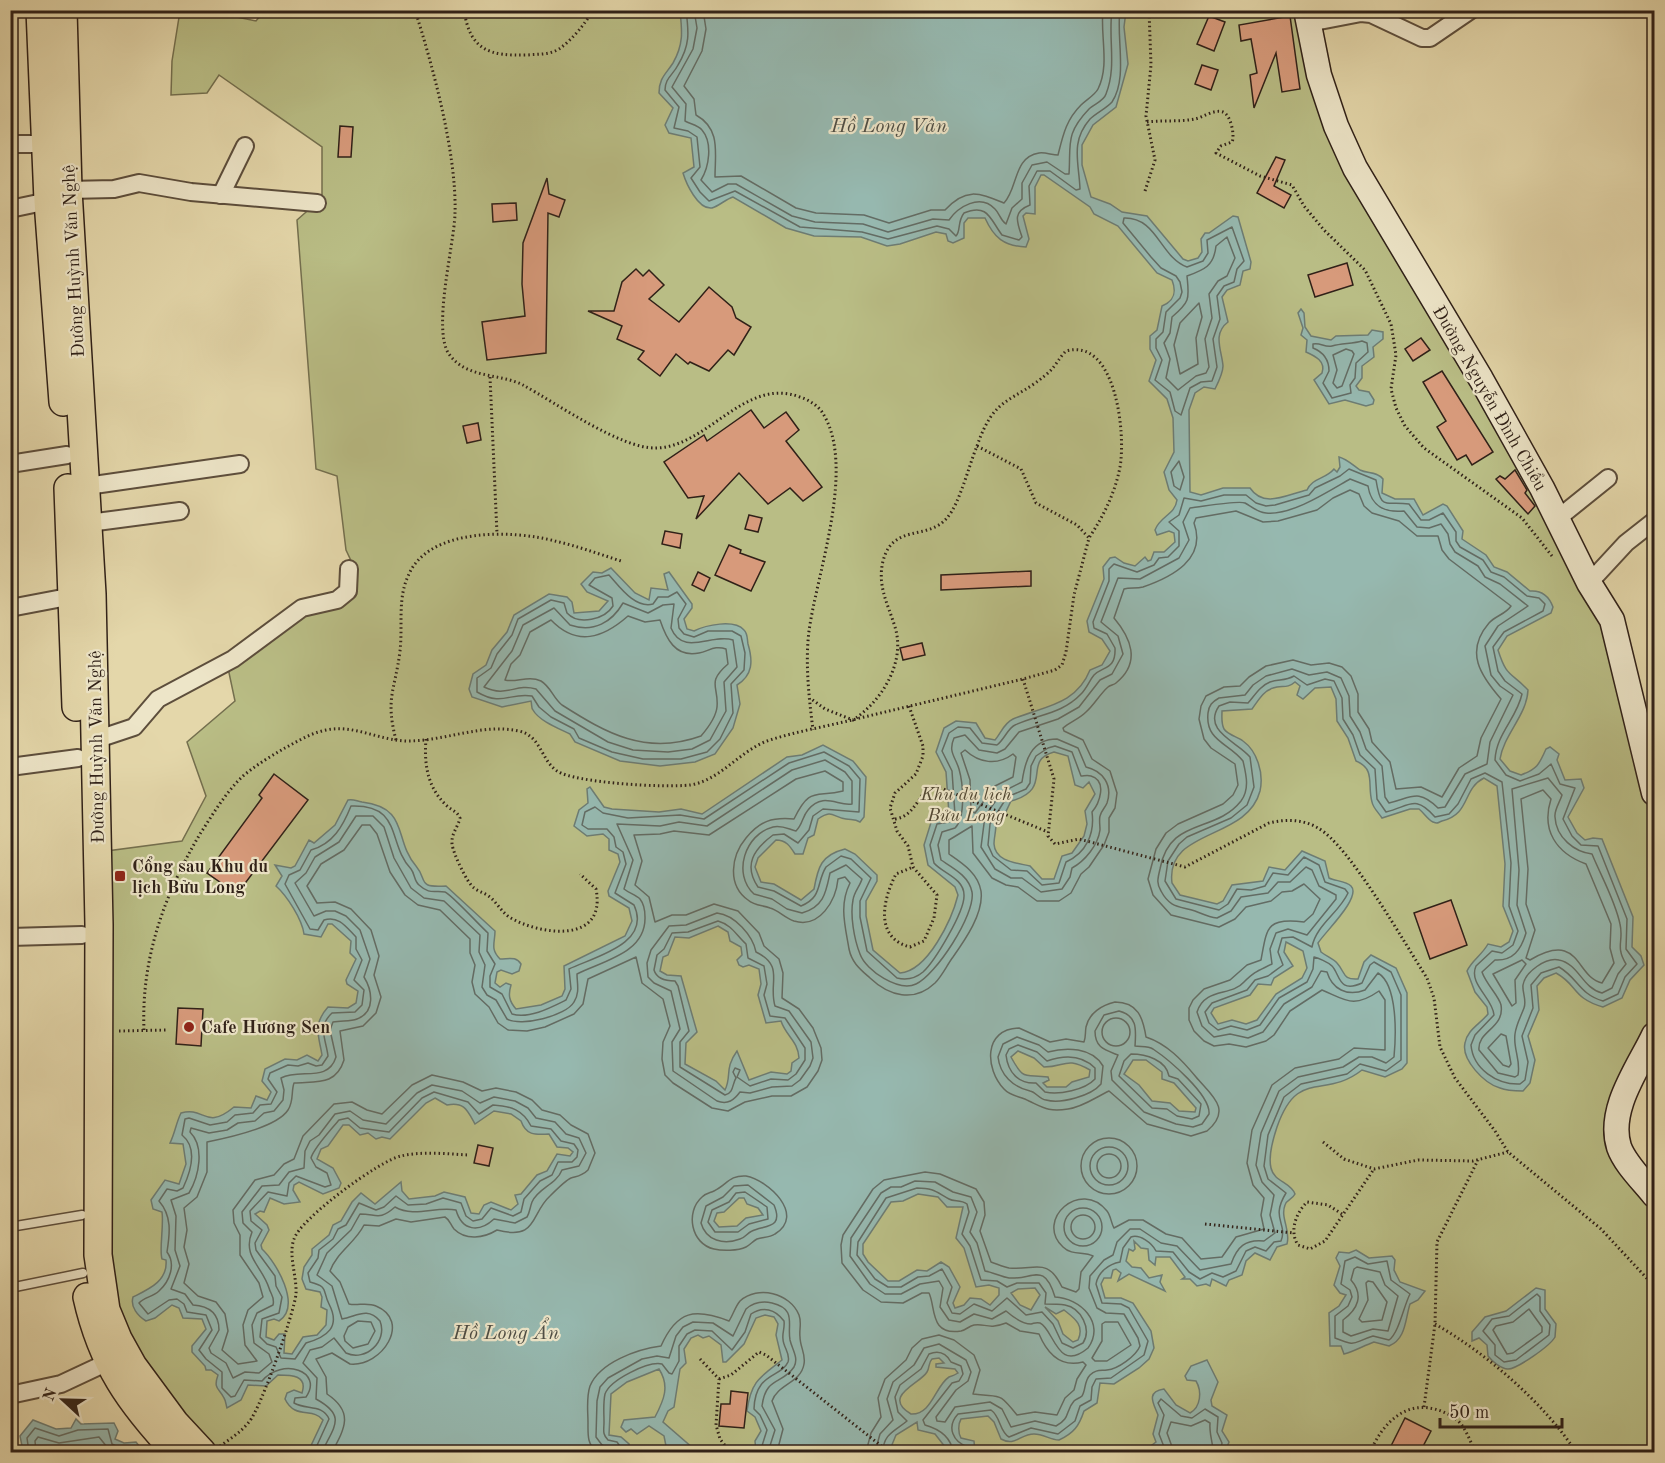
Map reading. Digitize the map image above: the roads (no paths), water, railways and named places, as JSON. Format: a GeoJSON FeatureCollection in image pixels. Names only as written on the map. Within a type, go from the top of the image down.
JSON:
{"type":"FeatureCollection","features":[{"type":"Feature","properties":{"kind":"main road","name":"Đường Huỳnh Văn Nghệ"},"geometry":{"type":"LineString","coordinates":[[40,10],[46,144],[58,195],[87,486],[88,523],[82,595]]}},
{"type":"Feature","properties":{"kind":"main road","name":"Đường Huỳnh Văn Nghệ"},"geometry":{"type":"LineString","coordinates":[[63,10],[58,195],[67,455],[82,595],[99,1031],[98,1255],[106,1310],[133,1366],[175,1423],[202,1452]]}},
{"type":"Feature","properties":{"kind":"main road","name":"Đường Nguyễn Đình Chiểu"},"geometry":{"type":"LineString","coordinates":[[1307,17],[1319,75],[1336,126],[1355,168],[1481,379],[1557,519],[1589,584],[1612,620],[1654,788]]}},
{"type":"Feature","properties":{"kind":"main road","name":"Đường Huỳnh Văn Nghệ"},"geometry":{"type":"LineString","coordinates":[[87,749],[82,935],[83,1272],[96,1336],[108,1362],[123,1390],[176,1452]]}},
{"type":"Feature","properties":{"kind":"main road"},"geometry":{"type":"LineString","coordinates":[[1654,1035],[1621,1104],[1617,1127],[1619,1147],[1654,1195]]}},
{"type":"Feature","properties":{"kind":"street"},"geometry":{"type":"LineString","coordinates":[[1307,17],[1371,14],[1422,38],[1430,38],[1471,10]]}},
{"type":"Feature","properties":{"kind":"street"},"geometry":{"type":"LineString","coordinates":[[10,144],[46,144]]}},
{"type":"Feature","properties":{"kind":"street"},"geometry":{"type":"LineString","coordinates":[[221,195],[245,146]]}},
{"type":"Feature","properties":{"kind":"street"},"geometry":{"type":"LineString","coordinates":[[10,209],[58,195],[114,189],[139,183],[221,195],[317,203]]}},
{"type":"Feature","properties":{"kind":"street"},"geometry":{"type":"LineString","coordinates":[[10,464],[67,455]]}},
{"type":"Feature","properties":{"kind":"street"},"geometry":{"type":"LineString","coordinates":[[87,486],[240,464]]}},
{"type":"Feature","properties":{"kind":"street"},"geometry":{"type":"LineString","coordinates":[[1557,519],[1608,478]]}},
{"type":"Feature","properties":{"kind":"street"},"geometry":{"type":"LineString","coordinates":[[88,523],[180,511]]}},
{"type":"Feature","properties":{"kind":"street"},"geometry":{"type":"LineString","coordinates":[[1589,584],[1626,543],[1654,521]]}},
{"type":"Feature","properties":{"kind":"street"},"geometry":{"type":"LineString","coordinates":[[10,767],[87,749],[134,727],[158,699],[233,659],[302,608],[337,600],[348,591],[349,569]]}},
{"type":"Feature","properties":{"kind":"street"},"geometry":{"type":"LineString","coordinates":[[10,608],[82,595]]}},
{"type":"Feature","properties":{"kind":"street"},"geometry":{"type":"LineString","coordinates":[[10,937],[82,935]]}},
{"type":"Feature","properties":{"kind":"street"},"geometry":{"type":"LineString","coordinates":[[10,1395],[61,1384],[108,1362]]}},
{"type":"Feature","properties":{"kind":"lane"},"geometry":{"type":"LineString","coordinates":[[10,1227],[82,1215]]}},
{"type":"Feature","properties":{"kind":"lane"},"geometry":{"type":"LineString","coordinates":[[10,1288],[83,1272]]}},
{"type":"Feature","properties":{"kind":"water","name":"Hồ Long Ẩn"},"geometry":{"type":"Polygon","coordinates":[[[680,11],[1126,11],[1124,27],[1128,64],[1116,107],[1093,125],[1082,145],[1082,165],[1091,197],[1110,204],[1122,212],[1147,216],[1183,259],[1188,261],[1198,258],[1202,252],[1201,239],[1205,233],[1209,233],[1233,216],[1238,217],[1251,262],[1250,269],[1243,271],[1240,285],[1227,290],[1222,297],[1228,322],[1219,337],[1223,366],[1219,381],[1215,389],[1204,387],[1195,393],[1189,410],[1190,492],[1201,495],[1223,488],[1250,488],[1262,498],[1284,497],[1307,490],[1312,483],[1334,469],[1337,472],[1340,467],[1339,457],[1360,470],[1380,476],[1383,479],[1382,493],[1395,499],[1414,499],[1423,515],[1443,504],[1447,506],[1463,531],[1462,539],[1486,555],[1494,567],[1507,572],[1530,591],[1547,597],[1553,607],[1551,613],[1507,636],[1498,650],[1507,670],[1528,690],[1524,708],[1506,741],[1500,759],[1510,771],[1521,775],[1537,766],[1546,749],[1550,747],[1559,754],[1557,760],[1565,780],[1581,779],[1584,788],[1568,817],[1577,833],[1585,840],[1602,839],[1633,917],[1632,947],[1641,956],[1644,965],[1630,980],[1622,998],[1603,1007],[1586,1000],[1556,973],[1544,978],[1537,986],[1539,1010],[1528,1036],[1535,1060],[1530,1083],[1523,1091],[1517,1091],[1503,1089],[1488,1082],[1470,1064],[1465,1050],[1468,1034],[1488,1014],[1487,1007],[1475,992],[1467,971],[1488,944],[1501,947],[1509,942],[1513,931],[1503,906],[1505,864],[1497,786],[1484,778],[1472,788],[1458,813],[1438,823],[1431,821],[1419,809],[1410,809],[1382,818],[1373,804],[1369,773],[1362,764],[1356,761],[1348,738],[1337,721],[1336,699],[1331,687],[1315,688],[1303,699],[1297,695],[1300,686],[1295,682],[1269,689],[1252,709],[1222,711],[1224,729],[1248,745],[1256,756],[1261,784],[1252,807],[1240,819],[1193,843],[1181,852],[1173,865],[1172,883],[1180,895],[1217,904],[1223,901],[1232,885],[1263,881],[1269,867],[1285,870],[1302,851],[1325,861],[1329,878],[1349,884],[1353,891],[1347,906],[1318,943],[1321,952],[1336,962],[1349,978],[1358,979],[1364,962],[1371,955],[1396,968],[1407,993],[1407,1063],[1402,1069],[1385,1077],[1362,1070],[1348,1079],[1313,1087],[1294,1097],[1285,1109],[1274,1137],[1270,1163],[1275,1176],[1290,1187],[1295,1194],[1286,1203],[1284,1210],[1288,1234],[1287,1244],[1277,1247],[1270,1260],[1255,1253],[1246,1261],[1242,1275],[1229,1280],[1226,1286],[1212,1279],[1210,1286],[1206,1284],[1197,1286],[1190,1279],[1182,1279],[1185,1277],[1170,1257],[1156,1257],[1155,1265],[1149,1260],[1148,1249],[1141,1248],[1134,1241],[1135,1249],[1133,1251],[1129,1249],[1126,1261],[1132,1267],[1141,1268],[1149,1278],[1162,1275],[1160,1282],[1165,1291],[1129,1274],[1118,1281],[1121,1273],[1116,1269],[1113,1270],[1111,1278],[1104,1278],[1101,1284],[1105,1298],[1121,1298],[1133,1303],[1151,1331],[1154,1348],[1149,1359],[1139,1368],[1114,1384],[1100,1383],[1097,1403],[1084,1411],[1078,1425],[1069,1435],[1059,1440],[1034,1434],[1010,1442],[1001,1439],[994,1422],[988,1416],[960,1421],[961,1438],[974,1441],[975,1452],[949,1452],[935,1434],[918,1430],[917,1422],[896,1435],[889,1452],[756,1452],[755,1441],[761,1431],[755,1417],[747,1411],[751,1393],[758,1381],[782,1360],[776,1335],[778,1324],[774,1317],[765,1315],[756,1318],[744,1344],[726,1362],[723,1362],[721,1345],[709,1336],[703,1338],[698,1335],[691,1338],[684,1349],[686,1363],[680,1369],[674,1407],[668,1411],[663,1422],[693,1448],[713,1452],[674,1452],[666,1446],[664,1436],[649,1426],[637,1434],[631,1429],[626,1432],[621,1427],[624,1420],[655,1417],[665,1393],[664,1381],[659,1369],[627,1382],[611,1394],[609,1435],[621,1437],[629,1444],[630,1452],[308,1452],[323,1420],[314,1414],[294,1409],[285,1399],[287,1393],[294,1390],[302,1393],[303,1383],[300,1379],[278,1375],[266,1386],[248,1385],[241,1400],[227,1408],[225,1399],[216,1386],[218,1375],[211,1370],[206,1370],[192,1352],[192,1346],[206,1329],[202,1319],[183,1318],[179,1308],[172,1305],[155,1318],[146,1321],[135,1311],[132,1301],[133,1297],[161,1279],[166,1267],[166,1260],[162,1259],[161,1255],[162,1212],[153,1209],[151,1200],[165,1180],[179,1184],[186,1164],[183,1144],[170,1143],[181,1113],[195,1112],[211,1118],[224,1114],[234,1107],[251,1108],[256,1096],[267,1100],[271,1092],[262,1081],[265,1069],[285,1059],[297,1060],[307,1055],[318,1061],[322,1055],[318,1025],[323,1013],[328,1007],[348,1008],[356,1003],[358,991],[347,984],[346,980],[356,959],[350,953],[351,941],[332,924],[328,924],[321,937],[304,934],[293,908],[276,886],[282,876],[275,865],[291,868],[295,866],[309,840],[314,843],[335,825],[348,800],[377,805],[394,818],[409,856],[420,871],[424,882],[430,886],[446,886],[495,931],[494,949],[500,959],[509,958],[519,961],[521,964],[519,971],[512,974],[501,970],[497,972],[495,983],[500,987],[506,983],[511,985],[510,998],[516,1009],[541,1005],[562,996],[565,989],[564,966],[625,936],[632,921],[629,908],[609,896],[608,891],[620,862],[618,854],[609,850],[609,839],[603,834],[587,836],[574,826],[579,810],[588,803],[587,789],[590,787],[604,807],[612,809],[659,812],[681,809],[702,814],[787,757],[802,755],[823,745],[853,761],[866,777],[864,817],[860,822],[830,814],[823,816],[818,819],[814,835],[808,838],[803,854],[795,854],[787,844],[776,840],[758,858],[755,867],[761,882],[774,884],[801,900],[814,889],[819,868],[826,858],[845,849],[855,854],[877,875],[877,881],[866,901],[866,916],[873,950],[900,973],[910,970],[929,954],[937,942],[958,895],[955,887],[928,865],[924,845],[933,816],[947,817],[949,814],[946,772],[936,752],[944,728],[956,721],[976,723],[985,738],[995,740],[1010,721],[1058,703],[1076,691],[1090,670],[1102,665],[1110,651],[1102,639],[1089,632],[1087,621],[1104,579],[1103,567],[1110,558],[1115,557],[1135,566],[1145,557],[1148,561],[1151,560],[1154,552],[1164,552],[1175,542],[1174,533],[1169,531],[1157,535],[1155,530],[1176,505],[1177,500],[1169,490],[1164,472],[1174,452],[1173,418],[1167,399],[1149,381],[1156,360],[1150,349],[1150,336],[1157,330],[1162,306],[1173,296],[1172,280],[1157,273],[1118,226],[1094,214],[1090,207],[1044,175],[1041,175],[1035,187],[1035,214],[1026,213],[1023,216],[1029,239],[1026,247],[1012,245],[1001,240],[992,231],[985,218],[968,218],[964,223],[964,238],[953,243],[948,241],[946,234],[936,232],[887,246],[861,237],[814,236],[786,228],[733,197],[712,208],[702,205],[693,195],[683,173],[694,167],[691,138],[669,133],[665,125],[673,108],[659,93],[662,80],[679,50],[680,11]],[[1054,752],[1044,756],[1037,768],[1032,790],[1011,801],[1002,820],[996,824],[994,844],[998,855],[1003,858],[1030,866],[1042,879],[1054,879],[1062,856],[1072,853],[1084,836],[1087,824],[1085,811],[1095,794],[1089,782],[1083,788],[1075,785],[1068,756],[1054,752]],[[718,926],[689,938],[675,937],[668,955],[663,957],[660,971],[667,975],[681,976],[697,1032],[686,1043],[685,1064],[716,1081],[725,1090],[729,1068],[737,1051],[749,1080],[771,1072],[787,1074],[791,1071],[792,1063],[799,1058],[796,1047],[781,1021],[766,1023],[758,995],[761,984],[759,969],[749,965],[743,967],[739,965],[737,960],[742,955],[741,947],[730,941],[728,932],[718,926]],[[1286,942],[1284,952],[1293,966],[1274,978],[1271,985],[1258,984],[1250,995],[1214,1008],[1211,1013],[1218,1024],[1232,1020],[1246,1024],[1257,1020],[1276,994],[1302,978],[1307,968],[1303,951],[1286,942]],[[1018,1051],[1011,1057],[1025,1075],[1048,1077],[1049,1080],[1043,1083],[1047,1087],[1066,1087],[1072,1082],[1089,1077],[1090,1070],[1070,1063],[1044,1067],[1034,1058],[1018,1051]],[[1133,1060],[1124,1074],[1139,1085],[1152,1101],[1170,1103],[1179,1111],[1195,1112],[1196,1108],[1174,1083],[1162,1079],[1162,1072],[1146,1060],[1133,1060]],[[435,1098],[426,1103],[390,1139],[382,1137],[376,1139],[368,1133],[360,1135],[349,1125],[343,1125],[328,1146],[321,1149],[317,1159],[333,1168],[341,1183],[339,1188],[323,1194],[299,1182],[294,1185],[293,1190],[300,1202],[284,1204],[270,1198],[264,1212],[260,1211],[255,1214],[269,1230],[261,1245],[262,1249],[280,1274],[287,1295],[288,1305],[285,1314],[279,1321],[274,1319],[267,1321],[266,1337],[274,1340],[279,1334],[285,1334],[284,1353],[292,1354],[303,1337],[317,1335],[326,1325],[327,1310],[321,1307],[320,1292],[306,1289],[302,1279],[304,1267],[312,1255],[312,1249],[329,1235],[333,1225],[341,1221],[352,1202],[361,1193],[375,1204],[401,1182],[402,1191],[409,1199],[435,1196],[444,1192],[465,1197],[471,1213],[479,1214],[484,1205],[491,1202],[511,1210],[518,1204],[515,1195],[521,1194],[537,1175],[547,1171],[557,1154],[570,1156],[573,1152],[568,1148],[557,1147],[549,1134],[528,1132],[521,1121],[511,1114],[494,1111],[475,1124],[462,1106],[447,1105],[435,1098]],[[918,1194],[903,1201],[891,1202],[863,1244],[863,1254],[868,1262],[888,1281],[899,1281],[917,1270],[927,1271],[941,1262],[949,1267],[960,1287],[953,1303],[955,1308],[964,1305],[970,1298],[981,1299],[990,1305],[999,1295],[999,1288],[989,1285],[976,1287],[964,1248],[956,1238],[963,1207],[947,1207],[938,1197],[918,1194]],[[739,1198],[724,1212],[717,1213],[714,1221],[719,1227],[737,1226],[746,1218],[763,1215],[758,1208],[747,1204],[744,1198],[739,1198]],[[1035,1288],[1018,1289],[1011,1293],[1020,1305],[1031,1310],[1040,1295],[1035,1288]],[[1045,1307],[1058,1321],[1063,1334],[1073,1342],[1078,1340],[1080,1335],[1077,1322],[1064,1310],[1056,1314],[1045,1307]],[[939,1358],[931,1361],[923,1377],[901,1396],[900,1402],[903,1408],[911,1414],[924,1410],[944,1381],[958,1373],[955,1369],[936,1367],[936,1364],[944,1363],[939,1358]]]}},
{"type":"Feature","properties":{"kind":"water"},"geometry":{"type":"Polygon","coordinates":[[[1301,309],[1304,313],[1305,327],[1311,336],[1331,340],[1336,336],[1368,335],[1372,330],[1383,332],[1383,339],[1373,347],[1374,357],[1362,366],[1362,378],[1356,386],[1359,390],[1369,392],[1374,400],[1373,404],[1366,406],[1345,400],[1329,404],[1314,380],[1323,369],[1316,357],[1306,352],[1307,340],[1301,335],[1303,328],[1298,313],[1301,309]]]}},
{"type":"Feature","properties":{"kind":"water"},"geometry":{"type":"Polygon","coordinates":[[[611,568],[635,593],[649,600],[651,588],[668,590],[664,574],[669,572],[692,604],[692,608],[684,619],[687,629],[694,631],[712,625],[727,624],[739,627],[747,635],[751,656],[749,672],[737,685],[740,704],[733,728],[715,754],[695,762],[660,766],[620,761],[575,742],[570,734],[540,718],[532,708],[531,701],[502,707],[472,697],[469,689],[473,674],[486,665],[492,650],[507,632],[514,615],[549,594],[567,597],[572,602],[574,613],[599,611],[608,601],[587,592],[581,584],[593,572],[602,573],[611,568]]]}},
{"type":"Feature","properties":{"kind":"water"},"geometry":{"type":"Polygon","coordinates":[[[1356,1250],[1369,1258],[1392,1256],[1395,1260],[1394,1270],[1400,1282],[1425,1291],[1418,1300],[1410,1304],[1402,1334],[1395,1343],[1389,1346],[1374,1342],[1344,1354],[1341,1346],[1330,1346],[1329,1313],[1339,1306],[1346,1295],[1340,1293],[1334,1285],[1340,1266],[1336,1258],[1339,1252],[1349,1253],[1356,1250]]]}},
{"type":"Feature","properties":{"kind":"water"},"geometry":{"type":"Polygon","coordinates":[[[1536,1288],[1545,1290],[1545,1309],[1556,1324],[1555,1337],[1547,1346],[1526,1361],[1512,1368],[1502,1368],[1488,1356],[1487,1345],[1479,1338],[1472,1341],[1472,1332],[1485,1317],[1506,1311],[1536,1288]]]}},
{"type":"Feature","properties":{"kind":"water"},"geometry":{"type":"Polygon","coordinates":[[[1207,1360],[1218,1382],[1211,1400],[1212,1406],[1227,1415],[1222,1431],[1229,1442],[1225,1452],[1161,1452],[1152,1445],[1156,1442],[1153,1434],[1158,1415],[1152,1399],[1154,1393],[1164,1389],[1176,1405],[1190,1413],[1198,1403],[1199,1389],[1196,1381],[1187,1380],[1185,1376],[1191,1366],[1207,1360]]]}},
{"type":"Feature","properties":{"kind":"water"},"geometry":{"type":"Polygon","coordinates":[[[76,1419],[81,1424],[114,1423],[118,1431],[115,1439],[124,1443],[136,1442],[144,1452],[23,1451],[20,1436],[33,1420],[56,1429],[71,1428],[76,1419]]]}},
{"type":"Feature","properties":{"kind":"place","name":"Cổng sau Khu du lịch Bửu Long"},"geometry":{"type":"Point","coordinates":[120,876]}},
{"type":"Feature","properties":{"kind":"place","name":"Cafe Hương Sen"},"geometry":{"type":"Point","coordinates":[189,1027]}},
{"type":"Feature","properties":{"kind":"water label","name":"Hồ Long Vân"},"geometry":{"type":"Point","coordinates":[889,125]}},
{"type":"Feature","properties":{"kind":"park label","name":"Khu du lịch Bửu Long"},"geometry":{"type":"Point","coordinates":[966,804]}}]}
